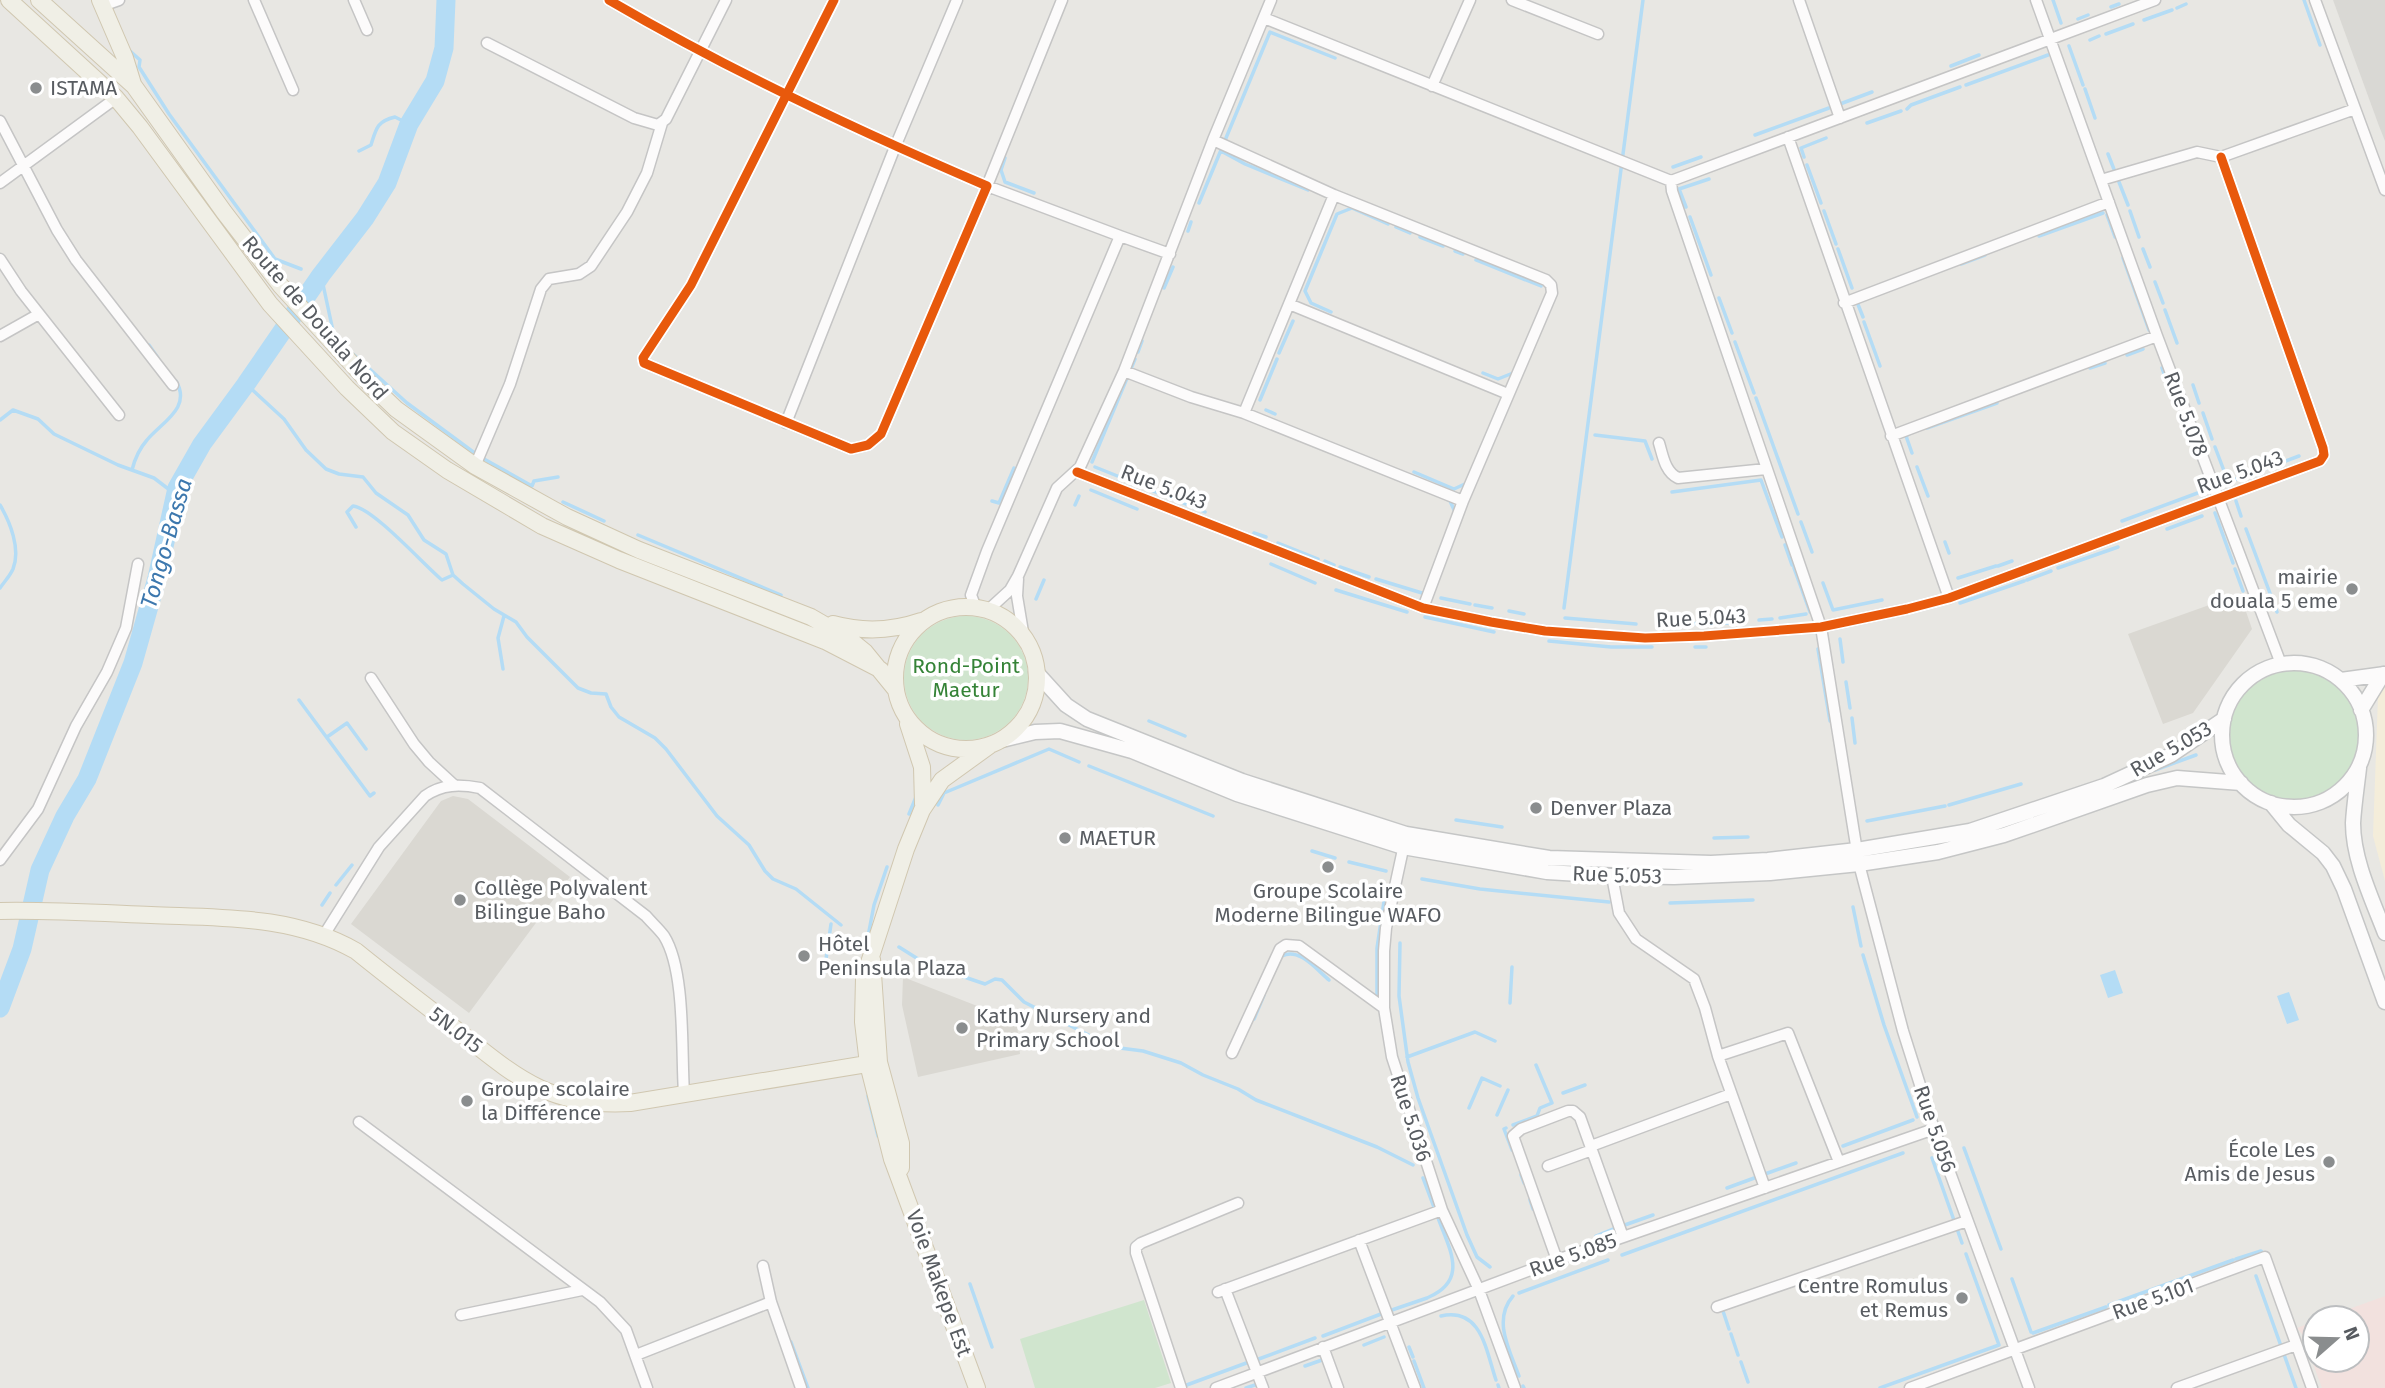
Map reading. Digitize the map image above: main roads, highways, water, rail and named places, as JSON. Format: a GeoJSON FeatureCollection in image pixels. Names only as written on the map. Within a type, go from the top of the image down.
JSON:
{"type":"FeatureCollection","features":[{"type":"Feature","properties":{"kind":"main road"},"geometry":{"type":"LineString","coordinates":[[39,0],[134,86]]}},
{"type":"Feature","properties":{"kind":"main road","name":"Route de Douala Nord"},"geometry":{"type":"LineString","coordinates":[[16,3],[116,98],[270,304],[347,388],[393,432],[447,470],[542,526],[619,560],[825,641],[881,670]]}},
{"type":"Feature","properties":{"kind":"main road"},"geometry":{"type":"LineString","coordinates":[[101,3],[134,86]]}},
{"type":"Feature","properties":{"kind":"main road","name":"Route de Douala Nord"},"geometry":{"type":"LineString","coordinates":[[134,86],[224,212],[281,286],[396,409],[475,466],[567,517],[639,550],[811,617]]}},
{"type":"Feature","properties":{"kind":"main road"},"geometry":{"type":"LineString","coordinates":[[210,222],[224,212]]}},
{"type":"Feature","properties":{"kind":"main road"},"geometry":{"type":"LineString","coordinates":[[811,617],[841,626],[874,630],[908,625],[959,607],[982,609],[1008,621],[1024,638],[1032,654],[1036,672],[1035,692],[1029,711],[1017,727],[942,780],[922,810]]}},
{"type":"Feature","properties":{"kind":"main road"},"geometry":{"type":"LineString","coordinates":[[811,617],[849,639],[865,652],[896,690],[922,767],[922,810]]}},
{"type":"Feature","properties":{"kind":"main road"},"geometry":{"type":"LineString","coordinates":[[896,690],[895,669],[901,649],[912,631],[928,618]]}},
{"type":"Feature","properties":{"kind":"main road"},"geometry":{"type":"LineString","coordinates":[[2359,766],[2339,791],[2319,803],[2296,807],[2271,803],[2257,797],[2241,783],[2225,754],[2222,741],[2228,707],[2241,687],[2259,673],[2281,664],[2299,663],[2316,667],[2341,680],[2352,693],[2361,710],[2366,738],[2359,766],[2354,837],[2372,901],[2385,933]]}},
{"type":"Feature","properties":{"kind":"main road","name":"Rue 5.053"},"geometry":{"type":"LineString","coordinates":[[1036,672],[1066,705],[1087,719],[1241,781],[1405,841],[1549,858],[1633,862],[1734,862],[1858,857],[1970,831],[2104,786],[2171,755],[2224,719]]}},
{"type":"Feature","properties":{"kind":"main road"},"geometry":{"type":"LineString","coordinates":[[2341,680],[2384,674]]}},
{"type":"Feature","properties":{"kind":"main road"},"geometry":{"type":"LineString","coordinates":[[2361,710],[2384,674]]}},
{"type":"Feature","properties":{"kind":"main road"},"geometry":{"type":"LineString","coordinates":[[905,715],[920,733],[941,745],[965,750],[995,743]]}},
{"type":"Feature","properties":{"kind":"main road","name":"Rue 5.053"},"geometry":{"type":"LineString","coordinates":[[995,743],[1035,732],[1060,731],[1132,751],[1237,794],[1405,841],[1547,872],[1612,876],[1758,874],[1858,857],[1973,844],[2147,785],[2177,778],[2241,783]]}},
{"type":"Feature","properties":{"kind":"main road"},"geometry":{"type":"LineString","coordinates":[[2271,803],[2333,866],[2385,1002]]}},
{"type":"Feature","properties":{"kind":"main road","name":"Voie Makepe Est"},"geometry":{"type":"LineString","coordinates":[[922,810],[906,849],[872,957],[875,978],[873,1063],[901,1143],[901,1178],[977,1388]]}},
{"type":"Feature","properties":{"kind":"main road","name":"5N.015"},"geometry":{"type":"LineString","coordinates":[[3,911],[250,919],[324,935],[356,951],[509,1071],[538,1088],[564,1098],[592,1104],[630,1103],[873,1063]]}},
{"type":"Feature","properties":{"kind":"water"},"geometry":{"type":"Polygon","coordinates":[[[2115,970],[2123,993],[2108,998],[2100,975],[2115,970]]]}},
{"type":"Feature","properties":{"kind":"water"},"geometry":{"type":"Polygon","coordinates":[[[2289,992],[2299,1020],[2287,1024],[2277,996],[2289,992]]]}},
{"type":"Feature","properties":{"kind":"waterway","name":"Tongo-Bassa"},"geometry":{"type":"LineString","coordinates":[[0,1008],[22,949],[40,870],[65,816],[87,779],[133,663],[157,578],[177,488],[202,444],[321,275],[365,218],[387,183],[409,124],[435,81],[444,48],[446,0]]}},
{"type":"Feature","properties":{"kind":"waterway"},"geometry":{"type":"LineString","coordinates":[[1564,608],[1643,0]]}},
{"type":"Feature","properties":{"kind":"waterway"},"geometry":{"type":"LineString","coordinates":[[2053,0],[2061,23]]}},
{"type":"Feature","properties":{"kind":"waterway"},"geometry":{"type":"LineString","coordinates":[[2304,0],[2320,45]]}},
{"type":"Feature","properties":{"kind":"waterway"},"geometry":{"type":"LineString","coordinates":[[2111,7],[2119,4]]}},
{"type":"Feature","properties":{"kind":"waterway"},"geometry":{"type":"LineString","coordinates":[[2177,8],[2186,4]]}},
{"type":"Feature","properties":{"kind":"waterway"},"geometry":{"type":"LineString","coordinates":[[2144,20],[2172,10]]}},
{"type":"Feature","properties":{"kind":"waterway"},"geometry":{"type":"LineString","coordinates":[[2078,19],[2088,15]]}},
{"type":"Feature","properties":{"kind":"waterway"},"geometry":{"type":"LineString","coordinates":[[2106,34],[2133,24]]}},
{"type":"Feature","properties":{"kind":"waterway"},"geometry":{"type":"LineString","coordinates":[[1199,203],[1270,32],[1335,58]]}},
{"type":"Feature","properties":{"kind":"waterway"},"geometry":{"type":"LineString","coordinates":[[2090,40],[2099,36]]}},
{"type":"Feature","properties":{"kind":"waterway"},"geometry":{"type":"LineString","coordinates":[[2069,46],[2083,85]]}},
{"type":"Feature","properties":{"kind":"waterway"},"geometry":{"type":"LineString","coordinates":[[130,51],[140,60],[139,67],[169,114],[275,259],[301,269]]}},
{"type":"Feature","properties":{"kind":"waterway"},"geometry":{"type":"LineString","coordinates":[[1951,66],[1979,55]]}},
{"type":"Feature","properties":{"kind":"waterway"},"geometry":{"type":"LineString","coordinates":[[1966,85],[2048,55]]}},
{"type":"Feature","properties":{"kind":"waterway"},"geometry":{"type":"LineString","coordinates":[[1907,109],[1911,105],[1960,87]]}},
{"type":"Feature","properties":{"kind":"waterway"},"geometry":{"type":"LineString","coordinates":[[2085,89],[2095,118]]}},
{"type":"Feature","properties":{"kind":"waterway"},"geometry":{"type":"LineString","coordinates":[[1840,104],[1872,92]]}},
{"type":"Feature","properties":{"kind":"waterway"},"geometry":{"type":"LineString","coordinates":[[1755,135],[1829,108]]}},
{"type":"Feature","properties":{"kind":"waterway"},"geometry":{"type":"LineString","coordinates":[[1867,123],[1901,111]]}},
{"type":"Feature","properties":{"kind":"waterway"},"geometry":{"type":"LineString","coordinates":[[359,151],[371,145],[376,130],[384,121],[395,117],[409,124]]}},
{"type":"Feature","properties":{"kind":"waterway"},"geometry":{"type":"LineString","coordinates":[[1804,157],[1801,148],[1826,138]]}},
{"type":"Feature","properties":{"kind":"waterway"},"geometry":{"type":"LineString","coordinates":[[1221,151],[1308,190]]}},
{"type":"Feature","properties":{"kind":"waterway"},"geometry":{"type":"LineString","coordinates":[[2108,154],[2128,205]]}},
{"type":"Feature","properties":{"kind":"waterway"},"geometry":{"type":"LineString","coordinates":[[1673,167],[1701,157]]}},
{"type":"Feature","properties":{"kind":"waterway"},"geometry":{"type":"LineString","coordinates":[[1005,158],[1001,170],[1005,182],[1034,193]]}},
{"type":"Feature","properties":{"kind":"waterway"},"geometry":{"type":"LineString","coordinates":[[1807,165],[1821,203]]}},
{"type":"Feature","properties":{"kind":"waterway"},"geometry":{"type":"LineString","coordinates":[[1686,207],[1679,189],[1709,179]]}},
{"type":"Feature","properties":{"kind":"waterway"},"geometry":{"type":"LineString","coordinates":[[1331,312],[1311,303],[1305,291],[1337,214],[1352,208],[1388,224]]}},
{"type":"Feature","properties":{"kind":"waterway"},"geometry":{"type":"LineString","coordinates":[[1824,211],[1836,244]]}},
{"type":"Feature","properties":{"kind":"waterway"},"geometry":{"type":"LineString","coordinates":[[2130,211],[2139,237]]}},
{"type":"Feature","properties":{"kind":"waterway"},"geometry":{"type":"LineString","coordinates":[[2039,236],[2103,213]]}},
{"type":"Feature","properties":{"kind":"waterway"},"geometry":{"type":"LineString","coordinates":[[2107,215],[2115,237]]}},
{"type":"Feature","properties":{"kind":"waterway"},"geometry":{"type":"LineString","coordinates":[[1690,217],[1711,275]]}},
{"type":"Feature","properties":{"kind":"waterway"},"geometry":{"type":"LineString","coordinates":[[1188,231],[1191,222]]}},
{"type":"Feature","properties":{"kind":"waterway"},"geometry":{"type":"LineString","coordinates":[[1396,227],[1410,233]]}},
{"type":"Feature","properties":{"kind":"waterway"},"geometry":{"type":"LineString","coordinates":[[1420,237],[1443,246]]}},
{"type":"Feature","properties":{"kind":"waterway"},"geometry":{"type":"LineString","coordinates":[[1838,249],[1852,288]]}},
{"type":"Feature","properties":{"kind":"waterway"},"geometry":{"type":"LineString","coordinates":[[2143,249],[2150,267]]}},
{"type":"Feature","properties":{"kind":"waterway"},"geometry":{"type":"LineString","coordinates":[[1455,251],[1463,254]]}},
{"type":"Feature","properties":{"kind":"waterway"},"geometry":{"type":"LineString","coordinates":[[1961,264],[1985,255]]}},
{"type":"Feature","properties":{"kind":"waterway"},"geometry":{"type":"LineString","coordinates":[[2123,258],[2149,330]]}},
{"type":"Feature","properties":{"kind":"waterway"},"geometry":{"type":"LineString","coordinates":[[1476,260],[1541,286]]}},
{"type":"Feature","properties":{"kind":"waterway"},"geometry":{"type":"LineString","coordinates":[[1164,288],[1173,267]]}},
{"type":"Feature","properties":{"kind":"waterway"},"geometry":{"type":"LineString","coordinates":[[321,275],[333,331]]}},
{"type":"Feature","properties":{"kind":"waterway"},"geometry":{"type":"LineString","coordinates":[[2155,282],[2163,303]]}},
{"type":"Feature","properties":{"kind":"waterway"},"geometry":{"type":"LineString","coordinates":[[1719,298],[1732,333]]}},
{"type":"Feature","properties":{"kind":"waterway"},"geometry":{"type":"LineString","coordinates":[[1860,301],[1857,302],[1863,317]]}},
{"type":"Feature","properties":{"kind":"waterway"},"geometry":{"type":"LineString","coordinates":[[2165,310],[2177,343]]}},
{"type":"Feature","properties":{"kind":"waterway"},"geometry":{"type":"LineString","coordinates":[[1279,353],[1293,321]]}},
{"type":"Feature","properties":{"kind":"waterway"},"geometry":{"type":"LineString","coordinates":[[1864,322],[1880,366]]}},
{"type":"Feature","properties":{"kind":"waterway"},"geometry":{"type":"LineString","coordinates":[[1138,352],[1142,341]]}},
{"type":"Feature","properties":{"kind":"waterway"},"geometry":{"type":"LineString","coordinates":[[1735,342],[1754,393]]}},
{"type":"Feature","properties":{"kind":"waterway"},"geometry":{"type":"LineString","coordinates":[[149,345],[158,358]]}},
{"type":"Feature","properties":{"kind":"waterway"},"geometry":{"type":"LineString","coordinates":[[2127,355],[2143,349]]}},
{"type":"Feature","properties":{"kind":"waterway"},"geometry":{"type":"LineString","coordinates":[[353,354],[407,403],[476,454]]}},
{"type":"Feature","properties":{"kind":"waterway"},"geometry":{"type":"LineString","coordinates":[[1092,462],[1135,359]]}},
{"type":"Feature","properties":{"kind":"waterway"},"geometry":{"type":"LineString","coordinates":[[1260,400],[1277,359]]}},
{"type":"Feature","properties":{"kind":"waterway"},"geometry":{"type":"LineString","coordinates":[[2090,368],[2105,363]]}},
{"type":"Feature","properties":{"kind":"waterway"},"geometry":{"type":"LineString","coordinates":[[2162,368],[2168,385]]}},
{"type":"Feature","properties":{"kind":"waterway"},"geometry":{"type":"LineString","coordinates":[[1483,373],[1498,379],[1513,373]]}},
{"type":"Feature","properties":{"kind":"waterway"},"geometry":{"type":"LineString","coordinates":[[132,470],[142,447],[178,407],[180,391],[176,381]]}},
{"type":"Feature","properties":{"kind":"waterway"},"geometry":{"type":"LineString","coordinates":[[246,384],[284,419],[306,450],[326,469],[339,474],[363,477],[376,493],[408,515],[424,540],[446,554],[453,575],[494,609],[516,622],[527,637],[578,688],[591,693],[606,694],[619,717],[655,738],[717,816],[749,845],[765,871],[773,879],[796,889],[841,925]]}},
{"type":"Feature","properties":{"kind":"waterway"},"geometry":{"type":"LineString","coordinates":[[2193,385],[2199,403]]}},
{"type":"Feature","properties":{"kind":"waterway"},"geometry":{"type":"LineString","coordinates":[[2172,395],[2176,405]]}},
{"type":"Feature","properties":{"kind":"waterway"},"geometry":{"type":"LineString","coordinates":[[1756,398],[1798,514]]}},
{"type":"Feature","properties":{"kind":"waterway"},"geometry":{"type":"LineString","coordinates":[[1927,428],[1997,403]]}},
{"type":"Feature","properties":{"kind":"waterway"},"geometry":{"type":"LineString","coordinates":[[0,420],[13,410],[38,419],[54,434],[118,465],[154,478],[175,494]]}},
{"type":"Feature","properties":{"kind":"waterway"},"geometry":{"type":"LineString","coordinates":[[1266,410],[1275,414]]}},
{"type":"Feature","properties":{"kind":"waterway"},"geometry":{"type":"LineString","coordinates":[[2203,413],[2212,439]]}},
{"type":"Feature","properties":{"kind":"waterway"},"geometry":{"type":"LineString","coordinates":[[1909,434],[1906,436],[1912,453]]}},
{"type":"Feature","properties":{"kind":"waterway"},"geometry":{"type":"LineString","coordinates":[[1595,435],[1645,441],[1652,459]]}},
{"type":"Feature","properties":{"kind":"waterway"},"geometry":{"type":"LineString","coordinates":[[2215,447],[2229,484]]}},
{"type":"Feature","properties":{"kind":"waterway"},"geometry":{"type":"LineString","coordinates":[[2231,481],[2299,456]]}},
{"type":"Feature","properties":{"kind":"waterway"},"geometry":{"type":"LineString","coordinates":[[484,459],[532,486],[534,481],[558,477]]}},
{"type":"Feature","properties":{"kind":"waterway"},"geometry":{"type":"LineString","coordinates":[[1095,467],[1145,487]]}},
{"type":"Feature","properties":{"kind":"waterway"},"geometry":{"type":"LineString","coordinates":[[1917,467],[1928,496]]}},
{"type":"Feature","properties":{"kind":"waterway"},"geometry":{"type":"LineString","coordinates":[[992,501],[999,503],[1014,468]]}},
{"type":"Feature","properties":{"kind":"waterway"},"geometry":{"type":"LineString","coordinates":[[1414,472],[1454,489],[1467,483]]}},
{"type":"Feature","properties":{"kind":"waterway"},"geometry":{"type":"LineString","coordinates":[[1672,492],[1761,480],[1782,537]]}},
{"type":"Feature","properties":{"kind":"waterway"},"geometry":{"type":"LineString","coordinates":[[1091,490],[1137,509]]}},
{"type":"Feature","properties":{"kind":"waterway"},"geometry":{"type":"LineString","coordinates":[[1153,491],[1178,501]]}},
{"type":"Feature","properties":{"kind":"waterway"},"geometry":{"type":"LineString","coordinates":[[2122,521],[2203,491]]}},
{"type":"Feature","properties":{"kind":"waterway"},"geometry":{"type":"LineString","coordinates":[[1075,505],[1079,496]]}},
{"type":"Feature","properties":{"kind":"waterway"},"geometry":{"type":"LineString","coordinates":[[1448,500],[1456,514]]}},
{"type":"Feature","properties":{"kind":"waterway"},"geometry":{"type":"LineString","coordinates":[[2236,501],[2241,516]]}},
{"type":"Feature","properties":{"kind":"waterway"},"geometry":{"type":"LineString","coordinates":[[563,502],[604,521]]}},
{"type":"Feature","properties":{"kind":"waterway"},"geometry":{"type":"LineString","coordinates":[[1181,502],[1205,512]]}},
{"type":"Feature","properties":{"kind":"waterway"},"geometry":{"type":"LineString","coordinates":[[0,505],[11,527],[16,553],[13,569],[0,588]]}},
{"type":"Feature","properties":{"kind":"waterway"},"geometry":{"type":"LineString","coordinates":[[356,527],[347,512],[353,506],[373,516],[442,580],[453,575]]}},
{"type":"Feature","properties":{"kind":"waterway"},"geometry":{"type":"LineString","coordinates":[[2215,513],[2233,563]]}},
{"type":"Feature","properties":{"kind":"waterway"},"geometry":{"type":"LineString","coordinates":[[2167,529],[2202,516]]}},
{"type":"Feature","properties":{"kind":"waterway"},"geometry":{"type":"LineString","coordinates":[[1801,522],[1812,552]]}},
{"type":"Feature","properties":{"kind":"waterway"},"geometry":{"type":"LineString","coordinates":[[2246,529],[2277,612]]}},
{"type":"Feature","properties":{"kind":"waterway"},"geometry":{"type":"LineString","coordinates":[[1254,533],[1266,537]]}},
{"type":"Feature","properties":{"kind":"waterway"},"geometry":{"type":"LineString","coordinates":[[638,535],[781,595]]}},
{"type":"Feature","properties":{"kind":"waterway"},"geometry":{"type":"LineString","coordinates":[[1945,542],[1949,553]]}},
{"type":"Feature","properties":{"kind":"waterway"},"geometry":{"type":"LineString","coordinates":[[1278,543],[1318,559]]}},
{"type":"Feature","properties":{"kind":"waterway"},"geometry":{"type":"LineString","coordinates":[[1785,545],[1792,565]]}},
{"type":"Feature","properties":{"kind":"waterway"},"geometry":{"type":"LineString","coordinates":[[2058,568],[2118,547]]}},
{"type":"Feature","properties":{"kind":"waterway"},"geometry":{"type":"LineString","coordinates":[[1325,561],[1334,565]]}},
{"type":"Feature","properties":{"kind":"waterway"},"geometry":{"type":"LineString","coordinates":[[1998,566],[2012,561]]}},
{"type":"Feature","properties":{"kind":"waterway"},"geometry":{"type":"LineString","coordinates":[[1271,564],[1315,583]]}},
{"type":"Feature","properties":{"kind":"waterway"},"geometry":{"type":"LineString","coordinates":[[1958,578],[1996,566]]}},
{"type":"Feature","properties":{"kind":"waterway"},"geometry":{"type":"LineString","coordinates":[[1340,567],[1369,577]]}},
{"type":"Feature","properties":{"kind":"waterway"},"geometry":{"type":"LineString","coordinates":[[1794,568],[1810,612]]}},
{"type":"Feature","properties":{"kind":"waterway"},"geometry":{"type":"LineString","coordinates":[[2235,569],[2243,591]]}},
{"type":"Feature","properties":{"kind":"waterway"},"geometry":{"type":"LineString","coordinates":[[2027,580],[2051,571]]}},
{"type":"Feature","properties":{"kind":"waterway"},"geometry":{"type":"LineString","coordinates":[[1376,579],[1422,593]]}},
{"type":"Feature","properties":{"kind":"waterway"},"geometry":{"type":"LineString","coordinates":[[1036,599],[1044,580]]}},
{"type":"Feature","properties":{"kind":"waterway"},"geometry":{"type":"LineString","coordinates":[[1960,603],[2024,581]]}},
{"type":"Feature","properties":{"kind":"waterway"},"geometry":{"type":"LineString","coordinates":[[1823,583],[1833,610],[1882,600]]}},
{"type":"Feature","properties":{"kind":"waterway"},"geometry":{"type":"LineString","coordinates":[[1336,590],[1407,612]]}},
{"type":"Feature","properties":{"kind":"waterway"},"geometry":{"type":"LineString","coordinates":[[1441,598],[1470,604]]}},
{"type":"Feature","properties":{"kind":"waterway"},"geometry":{"type":"LineString","coordinates":[[1475,605],[1492,608]]}},
{"type":"Feature","properties":{"kind":"waterway"},"geometry":{"type":"LineString","coordinates":[[1509,611],[1524,614]]}},
{"type":"Feature","properties":{"kind":"waterway"},"geometry":{"type":"LineString","coordinates":[[1780,618],[1806,614]]}},
{"type":"Feature","properties":{"kind":"waterway"},"geometry":{"type":"LineString","coordinates":[[503,669],[498,638],[504,616]]}},
{"type":"Feature","properties":{"kind":"waterway"},"geometry":{"type":"LineString","coordinates":[[1425,617],[1494,632]]}},
{"type":"Feature","properties":{"kind":"waterway"},"geometry":{"type":"LineString","coordinates":[[1565,618],[1636,624]]}},
{"type":"Feature","properties":{"kind":"waterway"},"geometry":{"type":"LineString","coordinates":[[1759,620],[1772,619]]}},
{"type":"Feature","properties":{"kind":"waterway"},"geometry":{"type":"LineString","coordinates":[[1665,624],[1729,623]]}},
{"type":"Feature","properties":{"kind":"waterway"},"geometry":{"type":"LineString","coordinates":[[1840,639],[1843,662]]}},
{"type":"Feature","properties":{"kind":"waterway"},"geometry":{"type":"LineString","coordinates":[[1549,641],[1611,647],[1652,647]]}},
{"type":"Feature","properties":{"kind":"waterway"},"geometry":{"type":"LineString","coordinates":[[1695,647],[1706,647]]}},
{"type":"Feature","properties":{"kind":"waterway"},"geometry":{"type":"LineString","coordinates":[[1818,649],[1830,721]]}},
{"type":"Feature","properties":{"kind":"waterway"},"geometry":{"type":"LineString","coordinates":[[1846,682],[1850,708]]}},
{"type":"Feature","properties":{"kind":"waterway"},"geometry":{"type":"LineString","coordinates":[[299,700],[370,796],[374,793]]}},
{"type":"Feature","properties":{"kind":"waterway"},"geometry":{"type":"LineString","coordinates":[[1852,718],[1855,743]]}},
{"type":"Feature","properties":{"kind":"waterway"},"geometry":{"type":"LineString","coordinates":[[1149,721],[1185,736]]}},
{"type":"Feature","properties":{"kind":"waterway"},"geometry":{"type":"LineString","coordinates":[[327,737],[347,723],[366,749]]}},
{"type":"Feature","properties":{"kind":"waterway"},"geometry":{"type":"LineString","coordinates":[[938,805],[944,793],[1049,749],[1079,762]]}},
{"type":"Feature","properties":{"kind":"waterway"},"geometry":{"type":"LineString","coordinates":[[2155,770],[2196,755]]}},
{"type":"Feature","properties":{"kind":"waterway"},"geometry":{"type":"LineString","coordinates":[[1089,766],[1213,816]]}},
{"type":"Feature","properties":{"kind":"waterway"},"geometry":{"type":"LineString","coordinates":[[1949,805],[2021,784]]}},
{"type":"Feature","properties":{"kind":"waterway"},"geometry":{"type":"LineString","coordinates":[[909,814],[916,797]]}},
{"type":"Feature","properties":{"kind":"waterway"},"geometry":{"type":"LineString","coordinates":[[1867,821],[1945,806]]}},
{"type":"Feature","properties":{"kind":"waterway"},"geometry":{"type":"LineString","coordinates":[[1456,820],[1502,827]]}},
{"type":"Feature","properties":{"kind":"waterway"},"geometry":{"type":"LineString","coordinates":[[1714,838],[1748,837]]}},
{"type":"Feature","properties":{"kind":"waterway"},"geometry":{"type":"LineString","coordinates":[[1312,851],[1335,858]]}},
{"type":"Feature","properties":{"kind":"waterway"},"geometry":{"type":"LineString","coordinates":[[1349,862],[1386,871]]}},
{"type":"Feature","properties":{"kind":"waterway"},"geometry":{"type":"LineString","coordinates":[[336,885],[352,865]]}},
{"type":"Feature","properties":{"kind":"waterway"},"geometry":{"type":"LineString","coordinates":[[865,952],[874,905],[887,867]]}},
{"type":"Feature","properties":{"kind":"waterway"},"geometry":{"type":"LineString","coordinates":[[1422,879],[1480,889],[1609,902]]}},
{"type":"Feature","properties":{"kind":"waterway"},"geometry":{"type":"LineString","coordinates":[[1377,1000],[1377,948],[1386,888]]}},
{"type":"Feature","properties":{"kind":"waterway"},"geometry":{"type":"LineString","coordinates":[[322,905],[330,893]]}},
{"type":"Feature","properties":{"kind":"waterway"},"geometry":{"type":"LineString","coordinates":[[1670,903],[1753,900]]}},
{"type":"Feature","properties":{"kind":"waterway"},"geometry":{"type":"LineString","coordinates":[[1853,907],[1861,946]]}},
{"type":"Feature","properties":{"kind":"waterway"},"geometry":{"type":"LineString","coordinates":[[824,973],[831,924]]}},
{"type":"Feature","properties":{"kind":"waterway"},"geometry":{"type":"LineString","coordinates":[[1400,943],[1399,996],[1408,1062],[1418,1098],[1467,1235],[1477,1257],[1490,1267]]}},
{"type":"Feature","properties":{"kind":"waterway"},"geometry":{"type":"LineString","coordinates":[[899,947],[926,964],[985,984],[995,979],[1002,980],[1024,1002],[1112,1047],[1143,1051],[1181,1063],[1256,1100],[1377,1147],[1413,1165]]}},
{"type":"Feature","properties":{"kind":"waterway"},"geometry":{"type":"LineString","coordinates":[[1282,956],[1295,954],[1301,957],[1329,980]]}},
{"type":"Feature","properties":{"kind":"waterway"},"geometry":{"type":"LineString","coordinates":[[1863,955],[1884,1025],[1917,1117]]}},
{"type":"Feature","properties":{"kind":"waterway"},"geometry":{"type":"LineString","coordinates":[[1510,1003],[1512,967]]}},
{"type":"Feature","properties":{"kind":"waterway"},"geometry":{"type":"LineString","coordinates":[[1254,1019],[1264,995]]}},
{"type":"Feature","properties":{"kind":"waterway"},"geometry":{"type":"LineString","coordinates":[[1407,1057],[1475,1032],[1495,1041]]}},
{"type":"Feature","properties":{"kind":"waterway"},"geometry":{"type":"LineString","coordinates":[[1513,1125],[1537,1116],[1540,1108],[1552,1103],[1536,1065]]}},
{"type":"Feature","properties":{"kind":"waterway"},"geometry":{"type":"LineString","coordinates":[[1469,1108],[1482,1078],[1500,1086]]}},
{"type":"Feature","properties":{"kind":"waterway"},"geometry":{"type":"LineString","coordinates":[[1563,1093],[1585,1085]]}},
{"type":"Feature","properties":{"kind":"waterway"},"geometry":{"type":"LineString","coordinates":[[1497,1115],[1508,1090]]}},
{"type":"Feature","properties":{"kind":"waterway"},"geometry":{"type":"LineString","coordinates":[[868,1096],[878,1136]]}},
{"type":"Feature","properties":{"kind":"waterway"},"geometry":{"type":"LineString","coordinates":[[1843,1146],[1913,1120]]}},
{"type":"Feature","properties":{"kind":"waterway"},"geometry":{"type":"LineString","coordinates":[[1506,1128],[1504,1129],[1512,1150]]}},
{"type":"Feature","properties":{"kind":"waterway"},"geometry":{"type":"LineString","coordinates":[[1964,1148],[2001,1249]]}},
{"type":"Feature","properties":{"kind":"waterway"},"geometry":{"type":"LineString","coordinates":[[1622,1255],[1903,1153]]}},
{"type":"Feature","properties":{"kind":"waterway"},"geometry":{"type":"LineString","coordinates":[[1932,1158],[1962,1243]]}},
{"type":"Feature","properties":{"kind":"waterway"},"geometry":{"type":"LineString","coordinates":[[1765,1174],[1796,1163]]}},
{"type":"Feature","properties":{"kind":"waterway"},"geometry":{"type":"LineString","coordinates":[[1521,1175],[1524,1183]]}},
{"type":"Feature","properties":{"kind":"waterway"},"geometry":{"type":"LineString","coordinates":[[1727,1188],[1757,1177]]}},
{"type":"Feature","properties":{"kind":"waterway"},"geometry":{"type":"LineString","coordinates":[[1423,1178],[1435,1210]]}},
{"type":"Feature","properties":{"kind":"waterway"},"geometry":{"type":"LineString","coordinates":[[1530,1200],[1533,1209]]}},
{"type":"Feature","properties":{"kind":"waterway"},"geometry":{"type":"LineString","coordinates":[[1429,1297],[1442,1290],[1452,1272],[1450,1250],[1437,1215]]}},
{"type":"Feature","properties":{"kind":"waterway"},"geometry":{"type":"LineString","coordinates":[[1622,1226],[1653,1215]]}},
{"type":"Feature","properties":{"kind":"waterway"},"geometry":{"type":"LineString","coordinates":[[1596,1236],[1613,1229]]}},
{"type":"Feature","properties":{"kind":"waterway"},"geometry":{"type":"LineString","coordinates":[[2236,1259],[2261,1251],[2265,1255]]}},
{"type":"Feature","properties":{"kind":"waterway"},"geometry":{"type":"LineString","coordinates":[[1880,1388],[1999,1345],[1966,1254]]}},
{"type":"Feature","properties":{"kind":"waterway"},"geometry":{"type":"LineString","coordinates":[[1519,1293],[1608,1260]]}},
{"type":"Feature","properties":{"kind":"waterway"},"geometry":{"type":"LineString","coordinates":[[2109,1305],[2233,1260]]}},
{"type":"Feature","properties":{"kind":"waterway"},"geometry":{"type":"LineString","coordinates":[[2256,1276],[2296,1388]]}},
{"type":"Feature","properties":{"kind":"waterway"},"geometry":{"type":"LineString","coordinates":[[2012,1279],[2031,1332]]}},
{"type":"Feature","properties":{"kind":"waterway"},"geometry":{"type":"LineString","coordinates":[[970,1284],[992,1347]]}},
{"type":"Feature","properties":{"kind":"waterway"},"geometry":{"type":"LineString","coordinates":[[1513,1296],[1507,1305],[1503,1325],[1519,1376]]}},
{"type":"Feature","properties":{"kind":"waterway"},"geometry":{"type":"LineString","coordinates":[[1389,1311],[1427,1298]]}},
{"type":"Feature","properties":{"kind":"waterway"},"geometry":{"type":"LineString","coordinates":[[2033,1333],[2106,1307]]}},
{"type":"Feature","properties":{"kind":"waterway"},"geometry":{"type":"LineString","coordinates":[[1722,1308],[1729,1329]]}},
{"type":"Feature","properties":{"kind":"waterway"},"geometry":{"type":"LineString","coordinates":[[1323,1336],[1381,1314]]}},
{"type":"Feature","properties":{"kind":"waterway"},"geometry":{"type":"LineString","coordinates":[[1441,1316],[1455,1315],[1474,1325],[1485,1345],[1496,1380]]}},
{"type":"Feature","properties":{"kind":"waterway"},"geometry":{"type":"LineString","coordinates":[[1731,1334],[1738,1355]]}},
{"type":"Feature","properties":{"kind":"waterway"},"geometry":{"type":"LineString","coordinates":[[1364,1345],[1384,1337]]}},
{"type":"Feature","properties":{"kind":"waterway"},"geometry":{"type":"LineString","coordinates":[[1256,1360],[1315,1338]]}},
{"type":"Feature","properties":{"kind":"waterway"},"geometry":{"type":"LineString","coordinates":[[791,1342],[808,1388]]}},
{"type":"Feature","properties":{"kind":"waterway"},"geometry":{"type":"LineString","coordinates":[[1409,1347],[1413,1357]]}},
{"type":"Feature","properties":{"kind":"waterway"},"geometry":{"type":"LineString","coordinates":[[1305,1366],[1322,1360]]}},
{"type":"Feature","properties":{"kind":"waterway"},"geometry":{"type":"LineString","coordinates":[[1414,1361],[1424,1388]]}},
{"type":"Feature","properties":{"kind":"waterway"},"geometry":{"type":"LineString","coordinates":[[1184,1386],[1249,1362]]}},
{"type":"Feature","properties":{"kind":"waterway"},"geometry":{"type":"LineString","coordinates":[[1741,1362],[1748,1382]]}},
{"type":"Feature","properties":{"kind":"waterway"},"geometry":{"type":"LineString","coordinates":[[1246,1388],[1258,1384]]}},
{"type":"Feature","properties":{"kind":"place","name":"ISTAMA"},"geometry":{"type":"Point","coordinates":[36,88]}},
{"type":"Feature","properties":{"kind":"place","name":"mairie douala 5 eme"},"geometry":{"type":"Point","coordinates":[2352,589]}},
{"type":"Feature","properties":{"kind":"place","name":"Denver Plaza"},"geometry":{"type":"Point","coordinates":[1536,808]}},
{"type":"Feature","properties":{"kind":"place","name":"MAETUR"},"geometry":{"type":"Point","coordinates":[1065,838]}},
{"type":"Feature","properties":{"kind":"place","name":"Groupe Scolaire Moderne Bilingue WAFO"},"geometry":{"type":"Point","coordinates":[1328,867]}},
{"type":"Feature","properties":{"kind":"place","name":"Collège Polyvalent Bilingue Baho"},"geometry":{"type":"Point","coordinates":[460,900]}},
{"type":"Feature","properties":{"kind":"place","name":"Hôtel Peninsula Plaza"},"geometry":{"type":"Point","coordinates":[804,956]}},
{"type":"Feature","properties":{"kind":"place","name":"Kathy Nursery and Primary School"},"geometry":{"type":"Point","coordinates":[962,1028]}},
{"type":"Feature","properties":{"kind":"place","name":"Groupe scolaire la Différence"},"geometry":{"type":"Point","coordinates":[467,1101]}},
{"type":"Feature","properties":{"kind":"place","name":"École Les Amis de Jesus"},"geometry":{"type":"Point","coordinates":[2329,1162]}},
{"type":"Feature","properties":{"kind":"place","name":"Centre Romulus et Remus"},"geometry":{"type":"Point","coordinates":[1962,1298]}},
{"type":"Feature","properties":{"kind":"park label","name":"Rond-Point Maetur"},"geometry":{"type":"Point","coordinates":[966,678]}}]}
